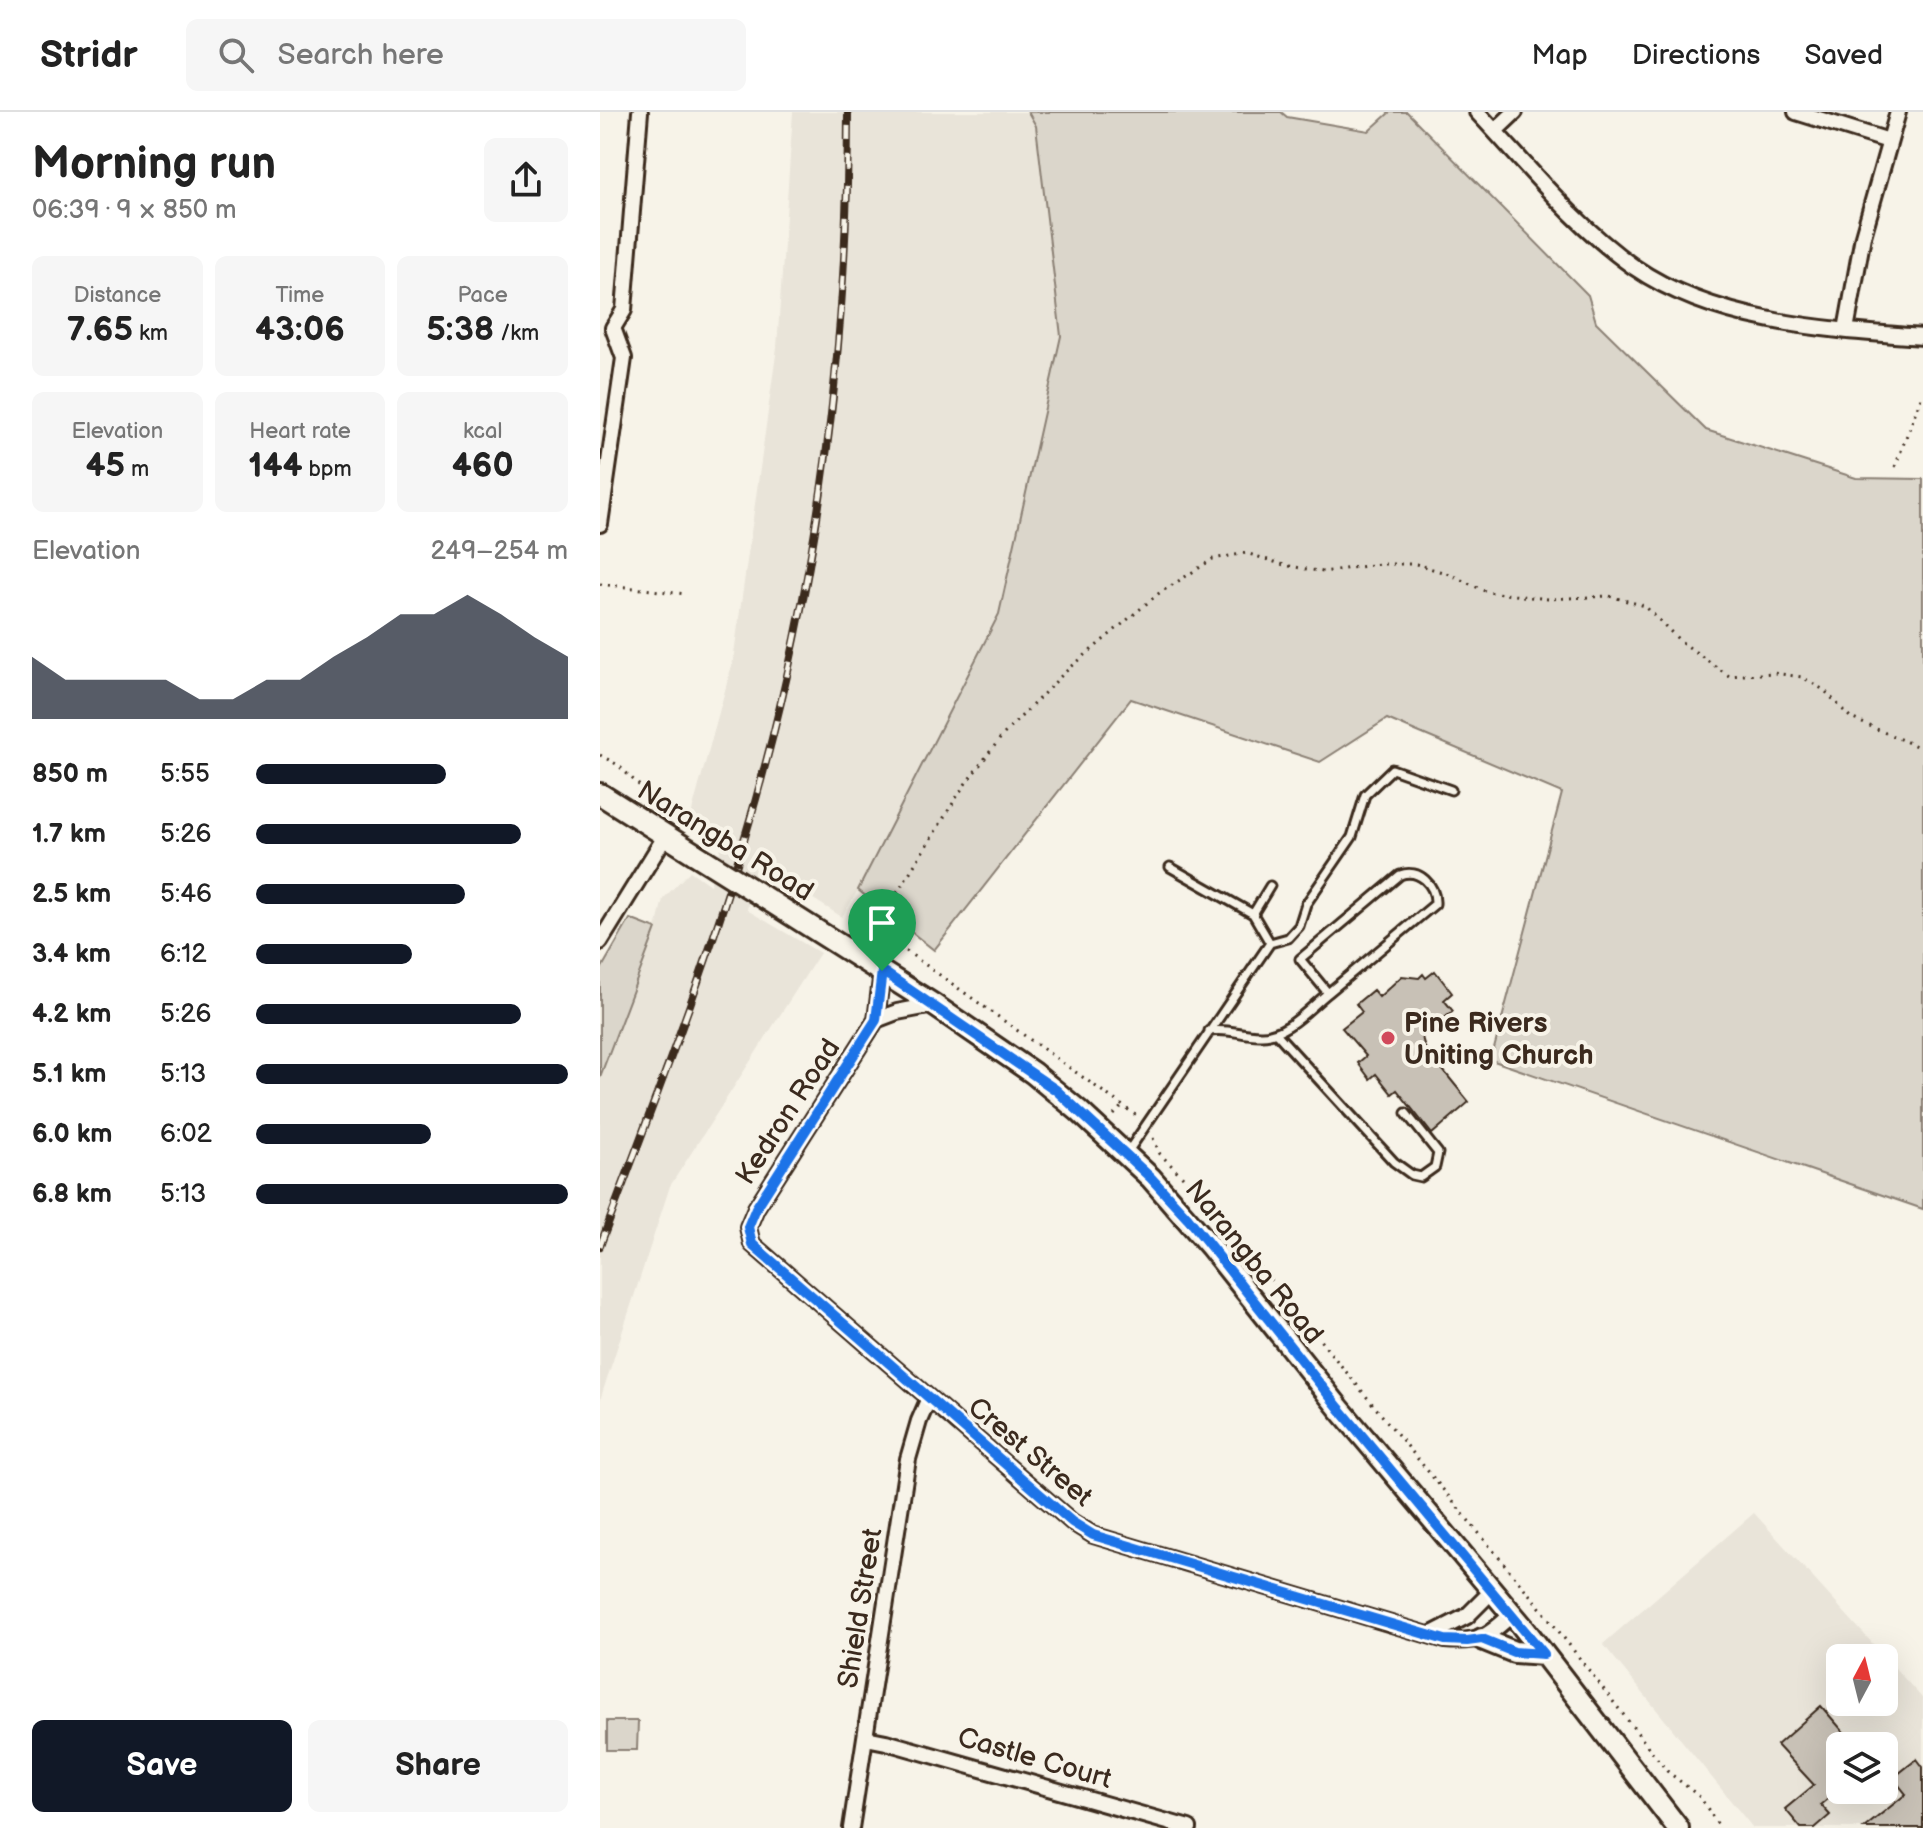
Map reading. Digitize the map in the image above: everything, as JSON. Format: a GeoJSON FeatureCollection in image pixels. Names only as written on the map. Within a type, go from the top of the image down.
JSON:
{"type":"FeatureCollection","features":[{"type":"Feature","properties":{"kind":"main road","name":"Narangba Road"},"geometry":{"type":"LineString","coordinates":[[600,794],[671,828],[695,854],[934,1005],[1056,1090],[1126,1155],[1188,1218],[1339,1408],[1512,1614],[1678,1828]]}},
{"type":"Feature","properties":{"kind":"main road"},"geometry":{"type":"LineString","coordinates":[[1482,1639],[1514,1652],[1544,1654]]}},
{"type":"Feature","properties":{"kind":"street"},"geometry":{"type":"LineString","coordinates":[[600,524],[624,358],[606,328],[624,310],[640,112]]}},
{"type":"Feature","properties":{"kind":"street"},"geometry":{"type":"LineString","coordinates":[[1477,112],[1604,244],[1635,268],[1663,284],[1724,310],[1755,317],[1923,337]]}},
{"type":"Feature","properties":{"kind":"street"},"geometry":{"type":"LineString","coordinates":[[1495,131],[1515,112]]}},
{"type":"Feature","properties":{"kind":"street"},"geometry":{"type":"LineString","coordinates":[[1796,112],[1889,141]]}},
{"type":"Feature","properties":{"kind":"street"},"geometry":{"type":"LineString","coordinates":[[1846,330],[1863,236],[1898,112]]}},
{"type":"Feature","properties":{"kind":"street"},"geometry":{"type":"LineString","coordinates":[[600,942],[671,828]]}},
{"type":"Feature","properties":{"kind":"street","name":"Kedron Road"},"geometry":{"type":"LineString","coordinates":[[748,1233],[756,1208],[876,1020],[882,971]]}},
{"type":"Feature","properties":{"kind":"street"},"geometry":{"type":"LineString","coordinates":[[876,1020],[897,1012],[934,1005]]}},
{"type":"Feature","properties":{"kind":"street","name":"Crest Street"},"geometry":{"type":"LineString","coordinates":[[748,1233],[759,1251],[1072,1522],[1093,1535],[1445,1640],[1482,1639]]}},
{"type":"Feature","properties":{"kind":"street","name":"Shield Street"},"geometry":{"type":"LineString","coordinates":[[851,1828],[908,1459],[929,1398]]}},
{"type":"Feature","properties":{"kind":"street"},"geometry":{"type":"LineString","coordinates":[[1432,1634],[1467,1616],[1492,1591]]}},
{"type":"Feature","properties":{"kind":"street"},"geometry":{"type":"LineString","coordinates":[[1482,1639],[1512,1614]]}},
{"type":"Feature","properties":{"kind":"street","name":"Castle Court"},"geometry":{"type":"LineString","coordinates":[[866,1738],[1189,1828]]}},
{"type":"Feature","properties":{"kind":"lane"},"geometry":{"type":"LineString","coordinates":[[1126,1155],[1270,943],[1288,938],[1299,926],[1306,904],[1352,837],[1365,795],[1392,769],[1451,790]]}},
{"type":"Feature","properties":{"kind":"lane"},"geometry":{"type":"LineString","coordinates":[[1170,867],[1253,914],[1270,943]]}},
{"type":"Feature","properties":{"kind":"lane"},"geometry":{"type":"LineString","coordinates":[[1209,1031],[1227,1029],[1243,1034],[1277,1034],[1328,993],[1435,904],[1436,895],[1422,877],[1412,873],[1400,875],[1300,959],[1328,993]]}},
{"type":"Feature","properties":{"kind":"lane"},"geometry":{"type":"LineString","coordinates":[[1253,914],[1270,886]]}},
{"type":"Feature","properties":{"kind":"lane"},"geometry":{"type":"LineString","coordinates":[[1277,1034],[1394,1162],[1412,1175],[1421,1177],[1435,1167],[1438,1153],[1406,1113]]}},
{"type":"Feature","properties":{"kind":"path"},"geometry":{"type":"LineString","coordinates":[[1895,467],[1923,392]]}},
{"type":"Feature","properties":{"kind":"path"},"geometry":{"type":"LineString","coordinates":[[882,935],[882,917],[963,787],[1002,736],[1064,673],[1158,594],[1213,559],[1246,553],[1284,565],[1323,572],[1379,564],[1416,564],[1449,574],[1487,592],[1548,599],[1609,596],[1645,606],[1679,640],[1729,676],[1774,673],[1802,677],[1824,690],[1851,718],[1923,749]]}},
{"type":"Feature","properties":{"kind":"path"},"geometry":{"type":"LineString","coordinates":[[600,584],[685,594]]}},
{"type":"Feature","properties":{"kind":"path"},"geometry":{"type":"LineString","coordinates":[[600,755],[618,765],[671,828]]}},
{"type":"Feature","properties":{"kind":"path"},"geometry":{"type":"LineString","coordinates":[[882,917],[857,929],[882,935],[1134,1113]]}},
{"type":"Feature","properties":{"kind":"path"},"geometry":{"type":"LineString","coordinates":[[1114,1115],[1122,1106]]}},
{"type":"Feature","properties":{"kind":"path"},"geometry":{"type":"LineString","coordinates":[[1156,1130],[1153,1143],[1160,1154],[1198,1192],[1543,1611],[1667,1771],[1700,1797],[1720,1828]]}},
{"type":"Feature","properties":{"kind":"path"},"geometry":{"type":"LineString","coordinates":[[1536,1617],[1543,1611]]}},
{"type":"Feature","properties":{"kind":"shaded area"},"geometry":{"type":"Polygon","coordinates":[[[793,112],[1029,112],[1036,126],[1061,336],[999,614],[858,890],[842,917],[756,863],[747,910],[820,953],[670,1186],[600,1400],[600,1077],[656,929],[663,899],[690,871],[710,885],[722,844],[688,826],[733,661],[777,347],[793,112]]]}},
{"type":"Feature","properties":{"kind":"shaded area"},"geometry":{"type":"Polygon","coordinates":[[[1028,112],[1281,112],[1287,117],[1369,131],[1390,112],[1407,112],[1588,295],[1596,322],[1706,430],[1856,478],[1923,479],[1923,1209],[1491,1060],[1562,793],[1387,719],[1320,762],[1131,699],[934,950],[858,890],[999,614],[1061,336],[1036,126],[1028,112]]]}},
{"type":"Feature","properties":{"kind":"shaded area"},"geometry":{"type":"Polygon","coordinates":[[[630,919],[656,929],[600,1077],[600,971],[630,919]]]}},
{"type":"Feature","properties":{"kind":"shaded area"},"geometry":{"type":"Polygon","coordinates":[[[1754,1513],[1873,1644],[1826,1644],[1826,1716],[1898,1716],[1898,1671],[1923,1699],[1923,1828],[1753,1828],[1603,1644],[1754,1513]]]}},
{"type":"Feature","properties":{"kind":"shaded area"},"geometry":{"type":"Polygon","coordinates":[[[607,1721],[638,1721],[637,1750],[607,1750],[607,1721]]]}},
{"type":"Feature","properties":{"kind":"building"},"geometry":{"type":"Polygon","coordinates":[[[1435,971],[1452,993],[1444,1000],[1453,1011],[1422,1037],[1425,1048],[1469,1102],[1432,1134],[1397,1090],[1392,1094],[1376,1074],[1370,1079],[1358,1063],[1366,1056],[1342,1028],[1362,1012],[1356,1004],[1373,990],[1379,997],[1402,976],[1419,978],[1423,974],[1426,978],[1435,971]]]}},
{"type":"Feature","properties":{"kind":"building"},"geometry":{"type":"Polygon","coordinates":[[[1821,1706],[1826,1716],[1830,1716],[1844,1732],[1826,1732],[1826,1801],[1821,1805],[1830,1815],[1815,1828],[1801,1828],[1785,1809],[1814,1785],[1777,1745],[1821,1706]]]}},
{"type":"Feature","properties":{"kind":"building"},"geometry":{"type":"Polygon","coordinates":[[[1917,1759],[1923,1767],[1923,1828],[1864,1828],[1894,1804],[1898,1804],[1906,1794],[1898,1784],[1898,1774],[1917,1759]]]}},
{"type":"Feature","properties":{"kind":"railway"},"geometry":{"type":"LineString","coordinates":[[600,1246],[710,948],[742,847],[789,667],[822,483],[833,391],[842,298],[848,112]]}},
{"type":"Feature","properties":{"kind":"place","name":"Pine Rivers Uniting Church"},"geometry":{"type":"Point","coordinates":[1388,1038]}},
{"type":"Feature","properties":{"kind":"route"},"geometry":{"type":"LineString","coordinates":[[882,971],[1056,1090],[1151,1178],[1188,1218],[1339,1408],[1544,1654],[1514,1652],[1482,1639],[1445,1640],[1093,1535],[1072,1522],[752,1244],[748,1227],[756,1208],[876,1020],[882,971]]}}]}
